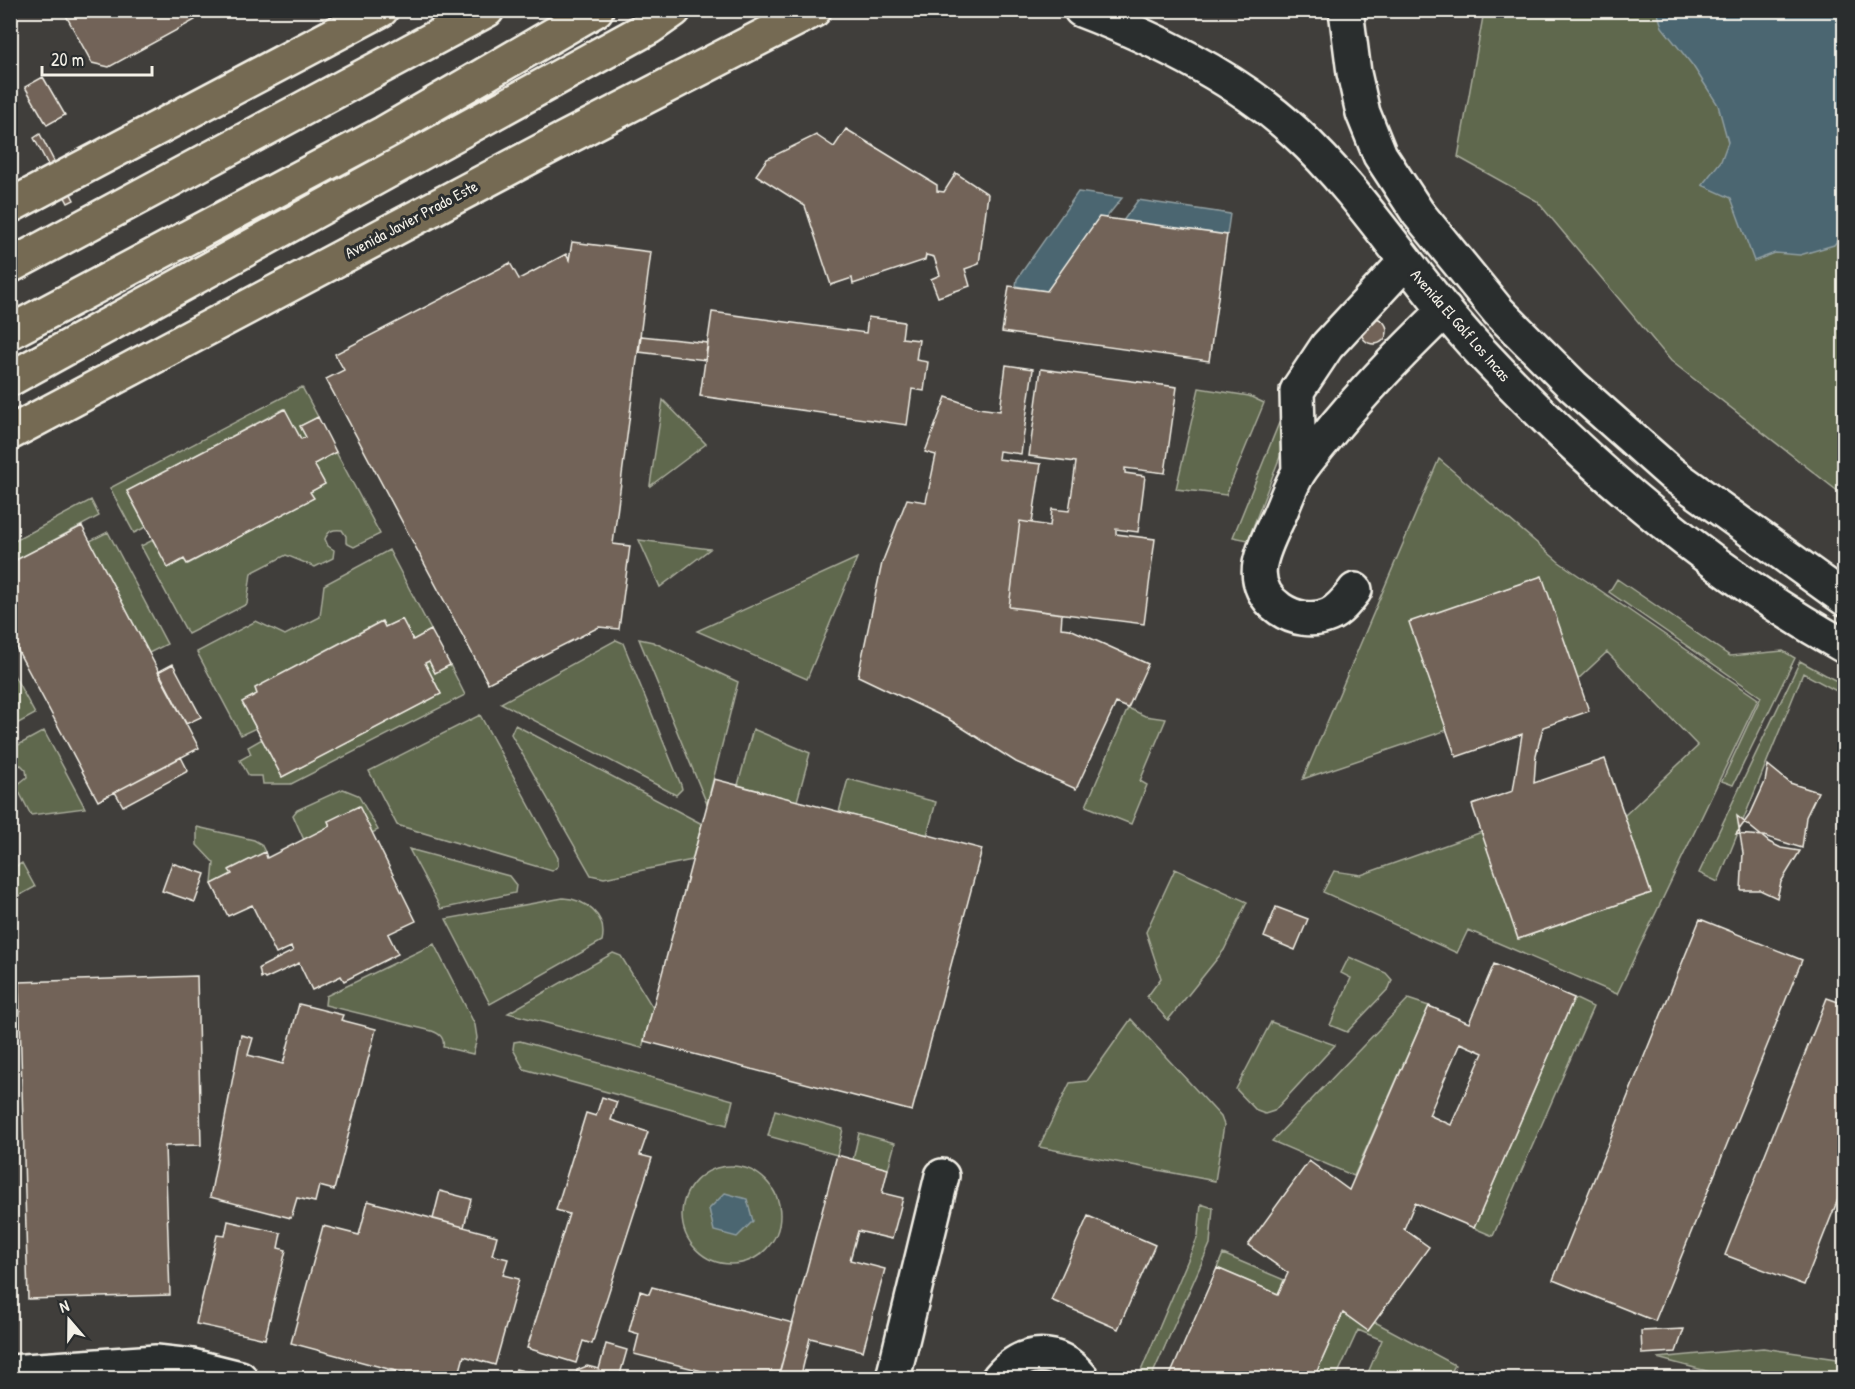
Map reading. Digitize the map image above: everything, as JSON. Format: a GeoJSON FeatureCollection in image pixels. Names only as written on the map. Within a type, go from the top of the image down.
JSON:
{"type":"FeatureCollection","features":[{"type":"Feature","properties":{"kind":"main road"},"geometry":{"type":"LineString","coordinates":[[10,266],[488,10]]}},
{"type":"Feature","properties":{"kind":"main road"},"geometry":{"type":"LineString","coordinates":[[10,332],[384,134],[596,10]]}},
{"type":"Feature","properties":{"kind":"main road"},"geometry":{"type":"LineString","coordinates":[[10,379],[463,132],[650,27],[674,10]]}},
{"type":"Feature","properties":{"kind":"main road","name":"Avenida Javier Prado Este"},"geometry":{"type":"LineString","coordinates":[[10,433],[564,139],[814,10]]}},
{"type":"Feature","properties":{"kind":"main road"},"geometry":{"type":"LineString","coordinates":[[10,206],[366,14]]}},
{"type":"Feature","properties":{"kind":"street","name":"Avenida El Golf Los Incas"},"geometry":{"type":"LineString","coordinates":[[1082,10],[1133,32],[1219,77],[1266,106],[1297,134],[1342,182],[1479,350],[1575,447],[1642,504],[1731,573],[1807,625],[1845,646]]}},
{"type":"Feature","properties":{"kind":"street"},"geometry":{"type":"LineString","coordinates":[[1346,10],[1354,73],[1363,112],[1380,155],[1418,213],[1498,311],[1573,386],[1672,474],[1845,598]]}},
{"type":"Feature","properties":{"kind":"street"},"geometry":{"type":"LineString","coordinates":[[1299,472],[1297,391],[1328,346],[1406,261]]}},
{"type":"Feature","properties":{"kind":"street"},"geometry":{"type":"LineString","coordinates":[[1355,590],[1347,602],[1331,615],[1314,619],[1297,618],[1281,611],[1269,600],[1261,584],[1259,568],[1263,551],[1299,472],[1367,390],[1445,310]]}},
{"type":"Feature","properties":{"kind":"street"},"geometry":{"type":"LineString","coordinates":[[893,1378],[942,1176]]}},
{"type":"Feature","properties":{"kind":"street"},"geometry":{"type":"LineString","coordinates":[[999,1378],[1020,1360],[1042,1355],[1066,1362],[1082,1378]]}},
{"type":"Feature","properties":{"kind":"street"},"geometry":{"type":"LineString","coordinates":[[10,1372],[151,1370],[240,1378]]}},
{"type":"Feature","properties":{"kind":"green space"},"geometry":{"type":"Polygon","coordinates":[[[1484,11],[1844,11],[1844,496],[1671,361],[1537,201],[1458,157],[1484,11]]]}},
{"type":"Feature","properties":{"kind":"green space"},"geometry":{"type":"Polygon","coordinates":[[[302,387],[318,417],[300,426],[306,437],[301,439],[284,409],[127,491],[146,527],[134,533],[110,488],[302,387]]]}},
{"type":"Feature","properties":{"kind":"green space"},"geometry":{"type":"Polygon","coordinates":[[[1199,388],[1249,396],[1264,403],[1226,495],[1176,489],[1199,388]]]}},
{"type":"Feature","properties":{"kind":"green space"},"geometry":{"type":"Polygon","coordinates":[[[663,400],[706,444],[650,486],[650,485],[663,400]]]}},
{"type":"Feature","properties":{"kind":"green space"},"geometry":{"type":"Polygon","coordinates":[[[1281,418],[1286,441],[1248,540],[1233,537],[1281,418]]]}},
{"type":"Feature","properties":{"kind":"green space"},"geometry":{"type":"Polygon","coordinates":[[[336,452],[380,534],[354,547],[346,543],[346,536],[342,530],[332,531],[325,539],[328,546],[334,550],[333,558],[315,567],[286,555],[251,573],[247,604],[188,634],[141,546],[153,540],[168,567],[184,559],[188,564],[313,498],[310,492],[325,484],[314,464],[336,452]]]}},
{"type":"Feature","properties":{"kind":"green space"},"geometry":{"type":"Polygon","coordinates":[[[1439,459],[1559,562],[1758,699],[1617,994],[1468,930],[1457,953],[1323,892],[1334,871],[1361,875],[1482,832],[1519,939],[1651,893],[1624,816],[1698,746],[1607,652],[1578,679],[1447,730],[1303,779],[1439,459]]]}},
{"type":"Feature","properties":{"kind":"green space"},"geometry":{"type":"Polygon","coordinates":[[[91,500],[99,516],[11,563],[11,543],[91,500]]]}},
{"type":"Feature","properties":{"kind":"green space"},"geometry":{"type":"Polygon","coordinates":[[[108,532],[167,644],[149,653],[90,541],[108,532]]]}},
{"type":"Feature","properties":{"kind":"green space"},"geometry":{"type":"Polygon","coordinates":[[[639,540],[710,549],[660,587],[639,540]]]}},
{"type":"Feature","properties":{"kind":"green space"},"geometry":{"type":"Polygon","coordinates":[[[389,550],[431,630],[413,640],[402,619],[385,627],[381,621],[255,688],[257,694],[242,702],[256,728],[241,735],[197,652],[256,621],[285,635],[320,617],[324,585],[389,550]]]}},
{"type":"Feature","properties":{"kind":"green space"},"geometry":{"type":"Polygon","coordinates":[[[857,558],[807,679],[697,631],[857,558]]]}},
{"type":"Feature","properties":{"kind":"green space"},"geometry":{"type":"Polygon","coordinates":[[[1617,579],[1730,656],[1783,651],[1795,658],[1733,785],[1722,781],[1761,697],[1609,592],[1617,579]]]}},
{"type":"Feature","properties":{"kind":"green space"},"geometry":{"type":"Polygon","coordinates":[[[639,639],[653,642],[738,682],[707,804],[639,639]]]}},
{"type":"Feature","properties":{"kind":"green space"},"geometry":{"type":"Polygon","coordinates":[[[616,640],[623,643],[681,785],[682,789],[676,795],[501,703],[616,640]]]}},
{"type":"Feature","properties":{"kind":"green space"},"geometry":{"type":"Polygon","coordinates":[[[429,661],[435,673],[450,665],[465,695],[291,784],[263,784],[262,776],[249,776],[240,760],[251,754],[248,747],[262,739],[282,777],[441,694],[425,663],[429,661]]]}},
{"type":"Feature","properties":{"kind":"green space"},"geometry":{"type":"Polygon","coordinates":[[[1800,661],[1844,685],[1844,695],[1803,673],[1718,882],[1699,873],[1800,661]]]}},
{"type":"Feature","properties":{"kind":"green space"},"geometry":{"type":"Polygon","coordinates":[[[10,668],[35,714],[11,727],[10,727],[10,668]]]}},
{"type":"Feature","properties":{"kind":"green space"},"geometry":{"type":"Polygon","coordinates":[[[1128,708],[1145,716],[1166,719],[1140,781],[1147,785],[1131,824],[1086,806],[1128,708]]]}},
{"type":"Feature","properties":{"kind":"green space"},"geometry":{"type":"Polygon","coordinates":[[[480,715],[558,858],[558,866],[552,871],[397,825],[369,771],[480,715]]]}},
{"type":"Feature","properties":{"kind":"green space"},"geometry":{"type":"Polygon","coordinates":[[[515,725],[702,824],[692,860],[604,878],[591,875],[511,734],[515,725]]]}},
{"type":"Feature","properties":{"kind":"green space"},"geometry":{"type":"Polygon","coordinates":[[[753,729],[810,753],[797,801],[738,785],[753,729]]]}},
{"type":"Feature","properties":{"kind":"green space"},"geometry":{"type":"Polygon","coordinates":[[[44,731],[85,808],[31,815],[16,786],[27,777],[26,770],[21,765],[11,769],[11,749],[44,731]]]}},
{"type":"Feature","properties":{"kind":"green space"},"geometry":{"type":"Polygon","coordinates":[[[848,779],[936,802],[927,835],[839,812],[848,779]]]}},
{"type":"Feature","properties":{"kind":"green space"},"geometry":{"type":"Polygon","coordinates":[[[343,789],[358,795],[378,830],[372,833],[328,821],[330,826],[304,840],[293,815],[297,810],[343,789]]]}},
{"type":"Feature","properties":{"kind":"green space"},"geometry":{"type":"Polygon","coordinates":[[[197,827],[254,840],[261,844],[265,852],[230,869],[232,874],[212,884],[214,863],[197,845],[197,827]]]}},
{"type":"Feature","properties":{"kind":"green space"},"geometry":{"type":"Polygon","coordinates":[[[409,849],[509,876],[516,885],[515,893],[441,909],[409,849]]]}},
{"type":"Feature","properties":{"kind":"green space"},"geometry":{"type":"Polygon","coordinates":[[[22,863],[35,887],[11,900],[11,869],[22,863]]]}},
{"type":"Feature","properties":{"kind":"green space"},"geometry":{"type":"Polygon","coordinates":[[[1175,869],[1247,902],[1224,950],[1168,1020],[1147,997],[1161,978],[1146,932],[1175,869]]]}},
{"type":"Feature","properties":{"kind":"green space"},"geometry":{"type":"Polygon","coordinates":[[[563,898],[579,901],[593,910],[601,923],[602,941],[490,1004],[446,919],[563,898]]]}},
{"type":"Feature","properties":{"kind":"green space"},"geometry":{"type":"Polygon","coordinates":[[[434,944],[475,1025],[477,1038],[473,1054],[443,1047],[441,1037],[432,1031],[325,1005],[326,996],[434,944]]]}},
{"type":"Feature","properties":{"kind":"green space"},"geometry":{"type":"Polygon","coordinates":[[[613,953],[621,956],[653,1008],[642,1048],[508,1013],[613,953]]]}},
{"type":"Feature","properties":{"kind":"green space"},"geometry":{"type":"Polygon","coordinates":[[[1349,957],[1386,973],[1392,980],[1389,988],[1347,1032],[1330,1025],[1351,978],[1341,973],[1349,957]]]}},
{"type":"Feature","properties":{"kind":"green space"},"geometry":{"type":"Polygon","coordinates":[[[1574,998],[1593,1007],[1493,1236],[1474,1228],[1574,998]]]}},
{"type":"Feature","properties":{"kind":"green space"},"geometry":{"type":"Polygon","coordinates":[[[1408,999],[1429,1006],[1354,1176],[1272,1141],[1408,999]]]}},
{"type":"Feature","properties":{"kind":"green space"},"geometry":{"type":"Polygon","coordinates":[[[1131,1019],[1221,1117],[1224,1125],[1215,1181],[1039,1147],[1070,1083],[1087,1081],[1131,1019]]]}},
{"type":"Feature","properties":{"kind":"green space"},"geometry":{"type":"Polygon","coordinates":[[[1271,1022],[1335,1045],[1274,1111],[1265,1114],[1257,1111],[1236,1089],[1271,1022]]]}},
{"type":"Feature","properties":{"kind":"green space"},"geometry":{"type":"Polygon","coordinates":[[[520,1041],[733,1100],[727,1125],[524,1069],[513,1049],[514,1042],[520,1041]]]}},
{"type":"Feature","properties":{"kind":"green space"},"geometry":{"type":"Polygon","coordinates":[[[775,1110],[843,1129],[837,1155],[768,1136],[775,1110]]]}},
{"type":"Feature","properties":{"kind":"green space"},"geometry":{"type":"Polygon","coordinates":[[[859,1133],[895,1143],[888,1169],[853,1160],[859,1133]]]}},
{"type":"Feature","properties":{"kind":"green space"},"geometry":{"type":"Polygon","coordinates":[[[731,1166],[750,1170],[766,1180],[776,1196],[780,1215],[776,1234],[766,1250],[750,1260],[731,1264],[712,1260],[696,1250],[686,1234],[682,1215],[686,1196],[696,1180],[712,1170],[731,1166]]]}},
{"type":"Feature","properties":{"kind":"green space"},"geometry":{"type":"Polygon","coordinates":[[[1201,1204],[1213,1208],[1210,1244],[1151,1378],[1138,1378],[1198,1236],[1201,1204]]]}},
{"type":"Feature","properties":{"kind":"green space"},"geometry":{"type":"Polygon","coordinates":[[[1223,1254],[1284,1280],[1278,1294],[1217,1268],[1223,1254]]]}},
{"type":"Feature","properties":{"kind":"green space"},"geometry":{"type":"Polygon","coordinates":[[[1343,1313],[1368,1330],[1375,1322],[1455,1365],[1448,1378],[1375,1378],[1367,1375],[1382,1340],[1358,1330],[1336,1378],[1314,1378],[1343,1313]]]}},
{"type":"Feature","properties":{"kind":"green space"},"geometry":{"type":"Polygon","coordinates":[[[1763,1348],[1844,1360],[1844,1378],[1733,1378],[1657,1358],[1763,1348]]]}},
{"type":"Feature","properties":{"kind":"water"},"geometry":{"type":"Polygon","coordinates":[[[1657,11],[1844,11],[1842,147],[1844,232],[1834,245],[1800,255],[1775,253],[1754,261],[1731,198],[1702,185],[1721,161],[1728,142],[1718,105],[1693,66],[1662,27],[1657,11]]]}},
{"type":"Feature","properties":{"kind":"water"},"geometry":{"type":"Polygon","coordinates":[[[1078,192],[1122,198],[1047,291],[1016,286],[1017,279],[1078,192]]]}},
{"type":"Feature","properties":{"kind":"water"},"geometry":{"type":"Polygon","coordinates":[[[1138,200],[1230,214],[1227,235],[1123,221],[1138,200]]]}},
{"type":"Feature","properties":{"kind":"water"},"geometry":{"type":"Polygon","coordinates":[[[725,1193],[747,1199],[753,1221],[737,1237],[714,1231],[709,1209],[725,1193]]]}},
{"type":"Feature","properties":{"kind":"building"},"geometry":{"type":"Polygon","coordinates":[[[63,10],[190,10],[195,20],[109,67],[92,63],[63,10]]]}},
{"type":"Feature","properties":{"kind":"building"},"geometry":{"type":"Polygon","coordinates":[[[43,77],[65,115],[47,125],[25,87],[43,77]]]}},
{"type":"Feature","properties":{"kind":"building"},"geometry":{"type":"Polygon","coordinates":[[[846,129],[937,185],[937,191],[944,192],[956,173],[988,194],[979,264],[965,269],[970,286],[938,297],[931,279],[940,275],[934,257],[926,255],[925,260],[853,284],[852,278],[831,285],[805,206],[756,175],[767,159],[816,135],[834,147],[846,129]]]}},
{"type":"Feature","properties":{"kind":"building"},"geometry":{"type":"Polygon","coordinates":[[[40,134],[74,200],[68,203],[34,138],[40,134]]]}},
{"type":"Feature","properties":{"kind":"building"},"geometry":{"type":"Polygon","coordinates":[[[1099,217],[1227,235],[1209,361],[1002,332],[1009,286],[1047,291],[1099,217]]]}},
{"type":"Feature","properties":{"kind":"building"},"geometry":{"type":"Polygon","coordinates":[[[572,242],[651,252],[613,544],[630,546],[619,629],[599,627],[488,683],[326,379],[344,370],[335,354],[510,263],[519,279],[566,254],[569,260],[572,242]]]}},
{"type":"Feature","properties":{"kind":"building"},"geometry":{"type":"Polygon","coordinates":[[[712,312],[866,333],[868,317],[904,322],[902,338],[919,340],[916,360],[928,362],[924,391],[912,389],[907,425],[700,396],[712,312]]]}},
{"type":"Feature","properties":{"kind":"building"},"geometry":{"type":"Polygon","coordinates":[[[1374,318],[1383,322],[1387,331],[1383,340],[1374,344],[1365,340],[1361,331],[1365,322],[1374,318]]]}},
{"type":"Feature","properties":{"kind":"building"},"geometry":{"type":"Polygon","coordinates":[[[641,336],[708,343],[706,360],[639,352],[641,336]]]}},
{"type":"Feature","properties":{"kind":"building"},"geometry":{"type":"Polygon","coordinates":[[[1006,365],[1033,369],[1021,454],[999,451],[998,459],[1041,464],[1032,523],[1020,521],[1009,607],[1062,614],[1061,628],[1070,629],[1148,664],[1128,708],[1116,703],[1076,789],[1016,762],[950,720],[858,676],[882,563],[907,499],[926,502],[936,455],[925,452],[946,397],[978,408],[1000,411],[1006,365]]]}},
{"type":"Feature","properties":{"kind":"building"},"geometry":{"type":"Polygon","coordinates":[[[1041,369],[1177,387],[1165,473],[1125,468],[1125,473],[1145,476],[1138,532],[1116,529],[1116,534],[1155,539],[1144,624],[1009,607],[1020,521],[1050,526],[1052,509],[1069,511],[1073,485],[1076,462],[1029,456],[1041,369]]]}},
{"type":"Feature","properties":{"kind":"building"},"geometry":{"type":"Polygon","coordinates":[[[285,409],[301,439],[306,437],[300,426],[318,417],[336,452],[314,464],[325,484],[310,492],[314,498],[187,564],[184,559],[168,568],[127,491],[285,409]]]}},
{"type":"Feature","properties":{"kind":"building"},"geometry":{"type":"Polygon","coordinates":[[[82,526],[199,748],[98,801],[10,636],[10,563],[82,526]]]}},
{"type":"Feature","properties":{"kind":"building"},"geometry":{"type":"Polygon","coordinates":[[[1542,576],[1589,711],[1543,727],[1536,755],[1534,783],[1605,759],[1651,893],[1518,939],[1472,805],[1513,791],[1522,734],[1456,757],[1409,622],[1542,576]]]}},
{"type":"Feature","properties":{"kind":"building"},"geometry":{"type":"Polygon","coordinates":[[[402,619],[413,640],[431,630],[450,665],[435,673],[429,661],[425,663],[441,694],[282,777],[242,702],[257,694],[255,688],[382,621],[385,627],[402,619]]]}},
{"type":"Feature","properties":{"kind":"building"},"geometry":{"type":"Polygon","coordinates":[[[173,664],[201,717],[186,724],[158,672],[173,664]]]}},
{"type":"Feature","properties":{"kind":"building"},"geometry":{"type":"Polygon","coordinates":[[[181,757],[188,771],[123,806],[115,792],[181,757]]]}},
{"type":"Feature","properties":{"kind":"building"},"geometry":{"type":"Polygon","coordinates":[[[1768,765],[1790,783],[1818,792],[1806,817],[1802,848],[1764,836],[1736,834],[1751,813],[1765,782],[1768,765]]]}},
{"type":"Feature","properties":{"kind":"building"},"geometry":{"type":"Polygon","coordinates":[[[714,779],[982,849],[912,1111],[644,1041],[714,779]]]}},
{"type":"Feature","properties":{"kind":"building"},"geometry":{"type":"Polygon","coordinates":[[[359,806],[416,921],[388,934],[398,954],[344,981],[341,976],[312,990],[299,963],[265,979],[261,978],[259,968],[293,951],[291,947],[276,954],[252,905],[228,916],[212,884],[232,874],[229,870],[265,852],[267,858],[330,826],[328,821],[359,806]]]}},
{"type":"Feature","properties":{"kind":"building"},"geometry":{"type":"Polygon","coordinates":[[[1737,816],[1769,842],[1781,848],[1800,851],[1781,882],[1777,898],[1760,890],[1741,890],[1743,853],[1737,816]]]}},
{"type":"Feature","properties":{"kind":"building"},"geometry":{"type":"Polygon","coordinates":[[[172,863],[205,874],[195,902],[162,891],[172,863]]]}},
{"type":"Feature","properties":{"kind":"building"},"geometry":{"type":"Polygon","coordinates":[[[1276,907],[1308,919],[1295,950],[1264,937],[1276,907]]]}},
{"type":"Feature","properties":{"kind":"building"},"geometry":{"type":"Polygon","coordinates":[[[1700,919],[1802,960],[1655,1321],[1553,1280],[1700,919]]]}},
{"type":"Feature","properties":{"kind":"building"},"geometry":{"type":"Polygon","coordinates":[[[1494,964],[1574,998],[1474,1228],[1415,1203],[1404,1229],[1429,1247],[1368,1331],[1343,1313],[1314,1378],[1169,1378],[1217,1268],[1278,1294],[1288,1273],[1248,1245],[1309,1161],[1349,1190],[1429,1006],[1469,1023],[1494,964]],[[1460,1043],[1429,1115],[1451,1125],[1483,1053],[1460,1043]]]}},
{"type":"Feature","properties":{"kind":"building"},"geometry":{"type":"Polygon","coordinates":[[[197,976],[201,1145],[165,1146],[170,1295],[28,1299],[19,982],[197,976]]]}},
{"type":"Feature","properties":{"kind":"building"},"geometry":{"type":"Polygon","coordinates":[[[1827,998],[1844,1004],[1844,1184],[1804,1285],[1725,1255],[1827,998]]]}},
{"type":"Feature","properties":{"kind":"building"},"geometry":{"type":"Polygon","coordinates":[[[299,1004],[343,1015],[341,1020],[376,1029],[334,1190],[319,1186],[315,1202],[297,1198],[291,1218],[210,1197],[241,1035],[253,1038],[248,1055],[283,1064],[299,1004]]]}},
{"type":"Feature","properties":{"kind":"building"},"geometry":{"type":"Polygon","coordinates":[[[602,1097],[617,1102],[611,1120],[648,1132],[640,1155],[652,1158],[592,1344],[583,1341],[576,1363],[527,1348],[569,1214],[556,1210],[586,1113],[596,1116],[602,1097]]]}},
{"type":"Feature","properties":{"kind":"building"},"geometry":{"type":"Polygon","coordinates":[[[837,1155],[888,1169],[882,1193],[903,1198],[892,1239],[858,1231],[850,1260],[885,1269],[863,1351],[810,1338],[802,1371],[832,1378],[778,1378],[837,1155]]]}},
{"type":"Feature","properties":{"kind":"building"},"geometry":{"type":"Polygon","coordinates":[[[440,1191],[471,1199],[464,1227],[433,1219],[440,1191]]]}},
{"type":"Feature","properties":{"kind":"building"},"geometry":{"type":"Polygon","coordinates":[[[368,1201],[497,1236],[492,1255],[508,1259],[503,1275],[519,1279],[495,1365],[464,1356],[458,1378],[422,1378],[291,1343],[323,1226],[359,1235],[368,1201]]]}},
{"type":"Feature","properties":{"kind":"building"},"geometry":{"type":"Polygon","coordinates":[[[1088,1216],[1155,1245],[1118,1329],[1051,1300],[1088,1216]]]}},
{"type":"Feature","properties":{"kind":"building"},"geometry":{"type":"Polygon","coordinates":[[[228,1221],[281,1233],[278,1248],[286,1250],[265,1339],[196,1324],[217,1235],[225,1236],[228,1221]]]}},
{"type":"Feature","properties":{"kind":"building"},"geometry":{"type":"Polygon","coordinates":[[[652,1287],[793,1323],[778,1378],[730,1378],[634,1354],[639,1334],[629,1331],[640,1291],[649,1294],[652,1287]]]}},
{"type":"Feature","properties":{"kind":"building"},"geometry":{"type":"Polygon","coordinates":[[[1684,1329],[1676,1352],[1642,1354],[1641,1331],[1684,1329]]]}},
{"type":"Feature","properties":{"kind":"building"},"geometry":{"type":"Polygon","coordinates":[[[606,1344],[627,1350],[619,1378],[575,1378],[577,1370],[587,1366],[599,1369],[606,1344]]]}},
{"type":"Feature","properties":{"kind":"building"},"geometry":{"type":"Polygon","coordinates":[[[516,1369],[551,1378],[513,1378],[516,1369]]]}}]}
